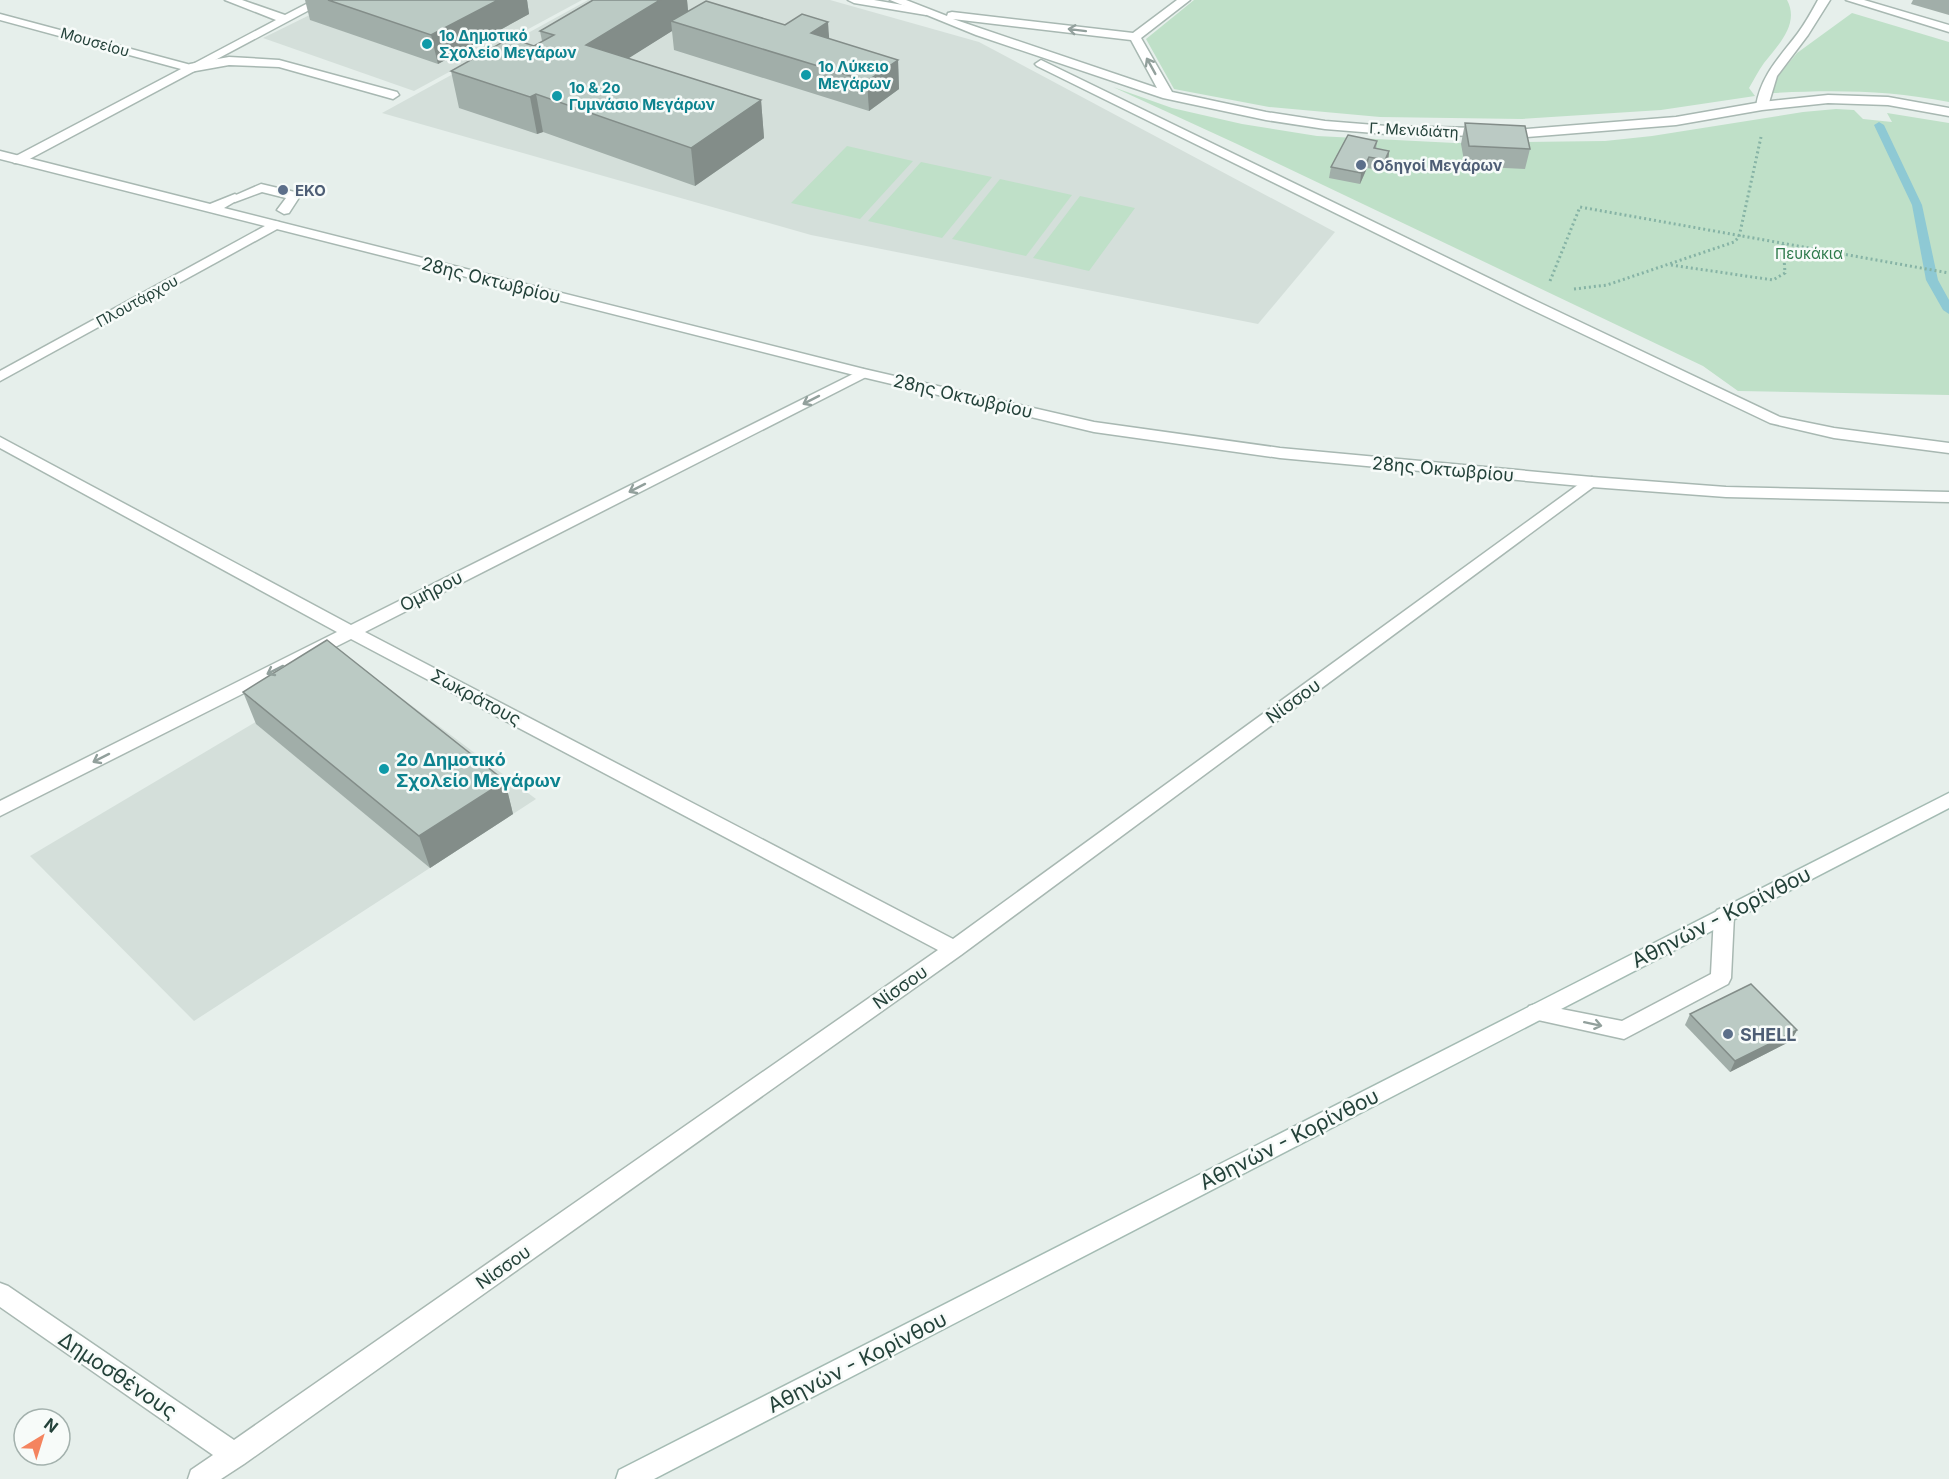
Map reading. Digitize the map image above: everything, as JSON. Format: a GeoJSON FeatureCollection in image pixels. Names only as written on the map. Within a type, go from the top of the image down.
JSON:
{"type":"FeatureCollection","features":[{"type":"Feature","properties":{"kind":"street"},"geometry":{"type":"LineString","coordinates":[[231,0],[285,19]]}},
{"type":"Feature","properties":{"kind":"street"},"geometry":{"type":"LineString","coordinates":[[18,160],[322,0]]}},
{"type":"Feature","properties":{"kind":"street"},"geometry":{"type":"LineString","coordinates":[[854,0],[926,12],[1135,37],[1184,0]]}},
{"type":"Feature","properties":{"kind":"street","name":"Γ. Μενιδιάτη"},"geometry":{"type":"LineString","coordinates":[[896,0],[980,33],[1167,95],[1266,117],[1325,125],[1459,133],[1527,133],[1676,122],[1762,106],[1850,99],[1888,101],[1949,112]]}},
{"type":"Feature","properties":{"kind":"street"},"geometry":{"type":"LineString","coordinates":[[1762,106],[1764,87],[1774,69],[1802,36],[1824,0]]}},
{"type":"Feature","properties":{"kind":"street"},"geometry":{"type":"LineString","coordinates":[[1852,0],[1949,29]]}},
{"type":"Feature","properties":{"kind":"street","name":"Μουσείου"},"geometry":{"type":"LineString","coordinates":[[0,16],[190,68]]}},
{"type":"Feature","properties":{"kind":"street"},"geometry":{"type":"LineString","coordinates":[[980,33],[1531,304],[1775,420],[1834,433],[1949,448]]}},
{"type":"Feature","properties":{"kind":"street"},"geometry":{"type":"LineString","coordinates":[[1135,37],[1167,95]]}},
{"type":"Feature","properties":{"kind":"street"},"geometry":{"type":"LineString","coordinates":[[190,68],[229,61],[279,64],[393,95]]}},
{"type":"Feature","properties":{"kind":"street","name":"28ης Οκτωβρίου"},"geometry":{"type":"LineString","coordinates":[[0,155],[863,374],[1094,427],[1280,453],[1592,482],[1726,492],[1949,497]]}},
{"type":"Feature","properties":{"kind":"street"},"geometry":{"type":"LineString","coordinates":[[209,209],[261,188],[294,196],[274,225]]}},
{"type":"Feature","properties":{"kind":"street","name":"Πλουτάρχου"},"geometry":{"type":"LineString","coordinates":[[0,377],[274,225]]}},
{"type":"Feature","properties":{"kind":"street","name":"Ομήρου"},"geometry":{"type":"LineString","coordinates":[[0,810],[863,374]]}},
{"type":"Feature","properties":{"kind":"street","name":"Σωκράτους"},"geometry":{"type":"LineString","coordinates":[[0,442],[351,632],[954,949]]}},
{"type":"Feature","properties":{"kind":"street","name":"Νίσσου"},"geometry":{"type":"LineString","coordinates":[[200,1479],[954,949],[1592,482]]}},
{"type":"Feature","properties":{"kind":"street","name":"Αθηνών - Κορίνθου"},"geometry":{"type":"LineString","coordinates":[[628,1479],[1949,800]]}},
{"type":"Feature","properties":{"kind":"street"},"geometry":{"type":"LineString","coordinates":[[1536,1012],[1624,1030],[1722,978],[1724,915]]}},
{"type":"Feature","properties":{"kind":"street","name":"Δημοσθένους"},"geometry":{"type":"LineString","coordinates":[[0,1294],[235,1455]]}},
{"type":"Feature","properties":{"kind":"path"},"geometry":{"type":"LineString","coordinates":[[1546,292],[1607,285],[1734,242],[1739,237],[1766,118],[1762,106]]}},
{"type":"Feature","properties":{"kind":"path"},"geometry":{"type":"LineString","coordinates":[[1531,304],[1546,292],[1580,207],[1949,273]]}},
{"type":"Feature","properties":{"kind":"path"},"geometry":{"type":"LineString","coordinates":[[1668,264],[1773,280],[1782,277],[1785,273],[1783,244]]}},
{"type":"Feature","properties":{"kind":"shaded area"},"geometry":{"type":"Polygon","coordinates":[[[340,0],[582,0],[414,91],[263,38],[340,0]]]}},
{"type":"Feature","properties":{"kind":"shaded area"},"geometry":{"type":"Polygon","coordinates":[[[588,0],[830,0],[979,42],[1335,232],[1258,324],[811,235],[382,113],[588,0]]]}},
{"type":"Feature","properties":{"kind":"shaded area"},"geometry":{"type":"Polygon","coordinates":[[[355,663],[536,799],[194,1021],[30,856],[355,663]]]}},
{"type":"Feature","properties":{"kind":"green space"},"geometry":{"type":"Polygon","coordinates":[[[1194,0],[1787,0],[1791,17],[1786,34],[1749,88],[1755,96],[1661,110],[1522,119],[1380,117],[1269,107],[1174,89],[1146,39],[1194,0]]]}},
{"type":"Feature","properties":{"kind":"green space"},"geometry":{"type":"Polygon","coordinates":[[[1852,13],[1949,42],[1949,102],[1904,95],[1860,92],[1772,93],[1768,88],[1797,53],[1852,13]]]}},
{"type":"Feature","properties":{"kind":"green space","name":"Πευκάκια"},"geometry":{"type":"Polygon","coordinates":[[[1113,87],[1172,108],[1242,124],[1317,136],[1455,143],[1605,141],[1836,109],[1854,110],[1863,119],[1892,122],[1887,113],[1949,123],[1949,395],[1738,391],[1703,366],[1113,87]]]}},
{"type":"Feature","properties":{"kind":"green space"},"geometry":{"type":"Polygon","coordinates":[[[847,146],[913,161],[860,219],[791,203],[847,146]]]}},
{"type":"Feature","properties":{"kind":"green space"},"geometry":{"type":"Polygon","coordinates":[[[921,162],[992,177],[942,238],[868,221],[921,162]]]}},
{"type":"Feature","properties":{"kind":"green space"},"geometry":{"type":"Polygon","coordinates":[[[1000,179],[1072,195],[1026,256],[952,239],[1000,179]]]}},
{"type":"Feature","properties":{"kind":"green space"},"geometry":{"type":"Polygon","coordinates":[[[1080,196],[1135,208],[1089,271],[1033,258],[1080,196]]]}},
{"type":"Feature","properties":{"kind":"building"},"geometry":{"type":"Polygon","coordinates":[[[328,0],[498,0],[431,35],[328,0]]]}},
{"type":"Feature","properties":{"kind":"building"},"geometry":{"type":"Polygon","coordinates":[[[593,0],[660,0],[586,45],[761,100],[691,148],[536,94],[530,97],[451,71],[510,38],[534,46],[554,35],[540,31],[593,0]]]}},
{"type":"Feature","properties":{"kind":"building"},"geometry":{"type":"Polygon","coordinates":[[[706,1],[785,25],[802,14],[828,22],[811,33],[898,60],[867,81],[671,21],[706,1]]]}},
{"type":"Feature","properties":{"kind":"building"},"geometry":{"type":"Polygon","coordinates":[[[1465,123],[1525,126],[1530,149],[1469,146],[1465,123]]]}},
{"type":"Feature","properties":{"kind":"building"},"geometry":{"type":"Polygon","coordinates":[[[1348,135],[1377,141],[1374,148],[1389,151],[1385,160],[1369,157],[1361,173],[1331,167],[1348,135]]]}},
{"type":"Feature","properties":{"kind":"building","name":"2ο Δημοτικό Σχολείο Μεγάρων"},"geometry":{"type":"Polygon","coordinates":[[[327,640],[505,781],[419,836],[243,692],[327,640]]]}},
{"type":"Feature","properties":{"kind":"building"},"geometry":{"type":"Polygon","coordinates":[[[1751,984],[1797,1030],[1735,1061],[1690,1014],[1751,984]]]}},
{"type":"Feature","properties":{"kind":"waterway"},"geometry":{"type":"LineString","coordinates":[[1879,125],[1917,205],[1932,280],[1949,310]]}},
{"type":"Feature","properties":{"kind":"place","name":"1ο Δημοτικό Σχολείο Μεγάρων"},"geometry":{"type":"Point","coordinates":[427,44]}},
{"type":"Feature","properties":{"kind":"place","name":"1ο Λύκειο Μεγάρων"},"geometry":{"type":"Point","coordinates":[806,75]}},
{"type":"Feature","properties":{"kind":"place","name":"1ο & 2ο Γυμνάσιο Μεγάρων"},"geometry":{"type":"Point","coordinates":[557,96]}},
{"type":"Feature","properties":{"kind":"place","name":"Οδηγοί Μεγάρων"},"geometry":{"type":"Point","coordinates":[1361,165]}},
{"type":"Feature","properties":{"kind":"place","name":"EKO"},"geometry":{"type":"Point","coordinates":[283,190]}},
{"type":"Feature","properties":{"kind":"place","name":"2ο Δημοτικό Σχολείο Μεγάρων"},"geometry":{"type":"Point","coordinates":[384,769]}},
{"type":"Feature","properties":{"kind":"place","name":"SHELL"},"geometry":{"type":"Point","coordinates":[1728,1034]}}]}
